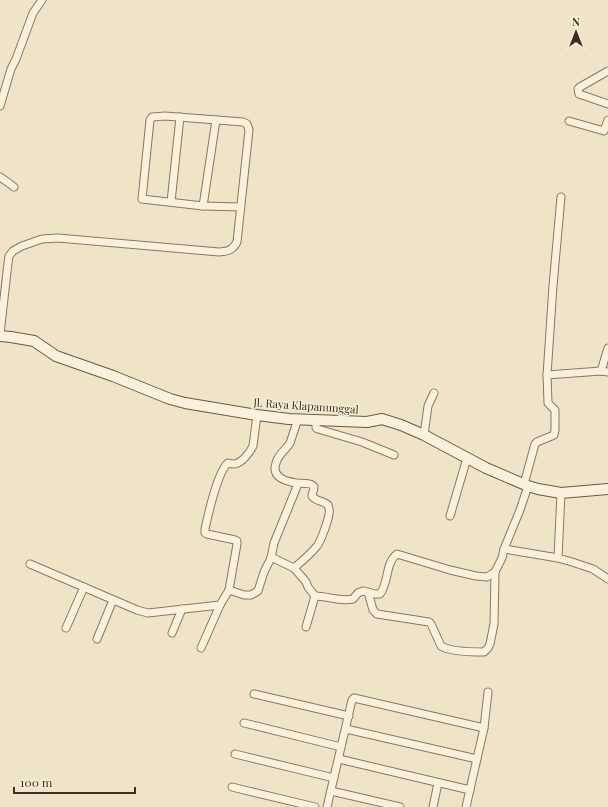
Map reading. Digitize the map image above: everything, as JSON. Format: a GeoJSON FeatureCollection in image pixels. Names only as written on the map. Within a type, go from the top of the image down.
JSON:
{"type":"FeatureCollection","features":[{"type":"Feature","properties":{"kind":"street"},"geometry":{"type":"LineString","coordinates":[[0,106],[1,96],[33,13],[42,0]]}},
{"type":"Feature","properties":{"kind":"street"},"geometry":{"type":"LineString","coordinates":[[608,72],[580,86],[578,89],[579,94],[608,104]]}},
{"type":"Feature","properties":{"kind":"street"},"geometry":{"type":"LineString","coordinates":[[0,335],[10,256],[13,251],[31,242],[42,239],[58,238],[219,252],[234,248],[237,242],[249,127],[243,122],[165,116],[151,117],[142,199],[203,206],[240,208]]}},
{"type":"Feature","properties":{"kind":"street"},"geometry":{"type":"LineString","coordinates":[[171,202],[180,117]]}},
{"type":"Feature","properties":{"kind":"street"},"geometry":{"type":"LineString","coordinates":[[203,206],[216,120]]}},
{"type":"Feature","properties":{"kind":"street"},"geometry":{"type":"LineString","coordinates":[[569,121],[604,131],[608,120]]}},
{"type":"Feature","properties":{"kind":"street"},"geometry":{"type":"LineString","coordinates":[[0,177],[14,187]]}},
{"type":"Feature","properties":{"kind":"street"},"geometry":{"type":"LineString","coordinates":[[368,592],[374,610],[377,614],[429,622],[441,646],[444,648],[484,652],[490,644],[494,624],[495,572],[502,558],[504,549],[520,510],[535,444],[555,434],[556,419],[554,410],[548,403],[547,375],[561,196]]}},
{"type":"Feature","properties":{"kind":"street","name":"Jl. Raya Klapanunggal"},"geometry":{"type":"LineString","coordinates":[[0,335],[34,340],[56,356],[180,402],[256,416],[367,422],[382,419],[424,435],[500,475],[538,489],[561,493],[608,489]]}},
{"type":"Feature","properties":{"kind":"street"},"geometry":{"type":"LineString","coordinates":[[547,375],[605,372],[608,348]]}},
{"type":"Feature","properties":{"kind":"street"},"geometry":{"type":"LineString","coordinates":[[424,435],[428,406],[434,393]]}},
{"type":"Feature","properties":{"kind":"street"},"geometry":{"type":"LineString","coordinates":[[201,648],[220,605],[229,590],[237,544],[237,541],[235,540],[207,534],[205,533],[205,529],[218,481],[224,468],[228,464],[237,464],[248,454],[253,446],[256,416]]}},
{"type":"Feature","properties":{"kind":"street"},"geometry":{"type":"LineString","coordinates":[[294,568],[317,546],[321,540],[330,514],[329,507],[327,505],[314,499],[312,496],[314,487],[312,485],[304,483],[298,484],[282,479],[276,474],[274,469],[279,456],[290,443],[298,419]]}},
{"type":"Feature","properties":{"kind":"street"},"geometry":{"type":"LineString","coordinates":[[320,420],[316,422],[316,428],[318,429],[362,442],[394,455]]}},
{"type":"Feature","properties":{"kind":"street"},"geometry":{"type":"LineString","coordinates":[[450,516],[467,458]]}},
{"type":"Feature","properties":{"kind":"street"},"geometry":{"type":"LineString","coordinates":[[229,590],[244,595],[251,595],[258,591],[264,572],[271,558],[274,543],[298,484]]}},
{"type":"Feature","properties":{"kind":"street"},"geometry":{"type":"LineString","coordinates":[[558,558],[561,493]]}},
{"type":"Feature","properties":{"kind":"street"},"geometry":{"type":"LineString","coordinates":[[504,549],[558,558],[593,569],[608,579]]}},
{"type":"Feature","properties":{"kind":"street"},"geometry":{"type":"LineString","coordinates":[[314,596],[350,600],[363,591],[380,594],[388,569],[394,556],[397,554],[476,576],[487,577],[495,572]]}},
{"type":"Feature","properties":{"kind":"street"},"geometry":{"type":"LineString","coordinates":[[271,558],[294,568],[314,596],[306,627]]}},
{"type":"Feature","properties":{"kind":"street"},"geometry":{"type":"LineString","coordinates":[[30,564],[137,610],[148,613],[220,605]]}},
{"type":"Feature","properties":{"kind":"street"},"geometry":{"type":"LineString","coordinates":[[66,628],[84,587]]}},
{"type":"Feature","properties":{"kind":"street"},"geometry":{"type":"LineString","coordinates":[[97,639],[113,600]]}},
{"type":"Feature","properties":{"kind":"street"},"geometry":{"type":"LineString","coordinates":[[172,633],[182,609]]}},
{"type":"Feature","properties":{"kind":"street"},"geometry":{"type":"LineString","coordinates":[[466,807],[484,728],[488,692]]}},
{"type":"Feature","properties":{"kind":"street"},"geometry":{"type":"LineString","coordinates":[[254,694],[349,716]]}},
{"type":"Feature","properties":{"kind":"street"},"geometry":{"type":"LineString","coordinates":[[327,807],[352,700],[354,698],[484,728]]}},
{"type":"Feature","properties":{"kind":"street"},"geometry":{"type":"LineString","coordinates":[[244,723],[342,747]]}},
{"type":"Feature","properties":{"kind":"street"},"geometry":{"type":"LineString","coordinates":[[346,729],[477,759]]}},
{"type":"Feature","properties":{"kind":"street"},"geometry":{"type":"LineString","coordinates":[[235,754],[334,778]]}},
{"type":"Feature","properties":{"kind":"street"},"geometry":{"type":"LineString","coordinates":[[338,759],[470,790]]}},
{"type":"Feature","properties":{"kind":"street"},"geometry":{"type":"LineString","coordinates":[[432,807],[438,783]]}},
{"type":"Feature","properties":{"kind":"street"},"geometry":{"type":"LineString","coordinates":[[232,787],[315,807]]}},
{"type":"Feature","properties":{"kind":"street"},"geometry":{"type":"LineString","coordinates":[[331,791],[368,803],[400,807]]}}]}
